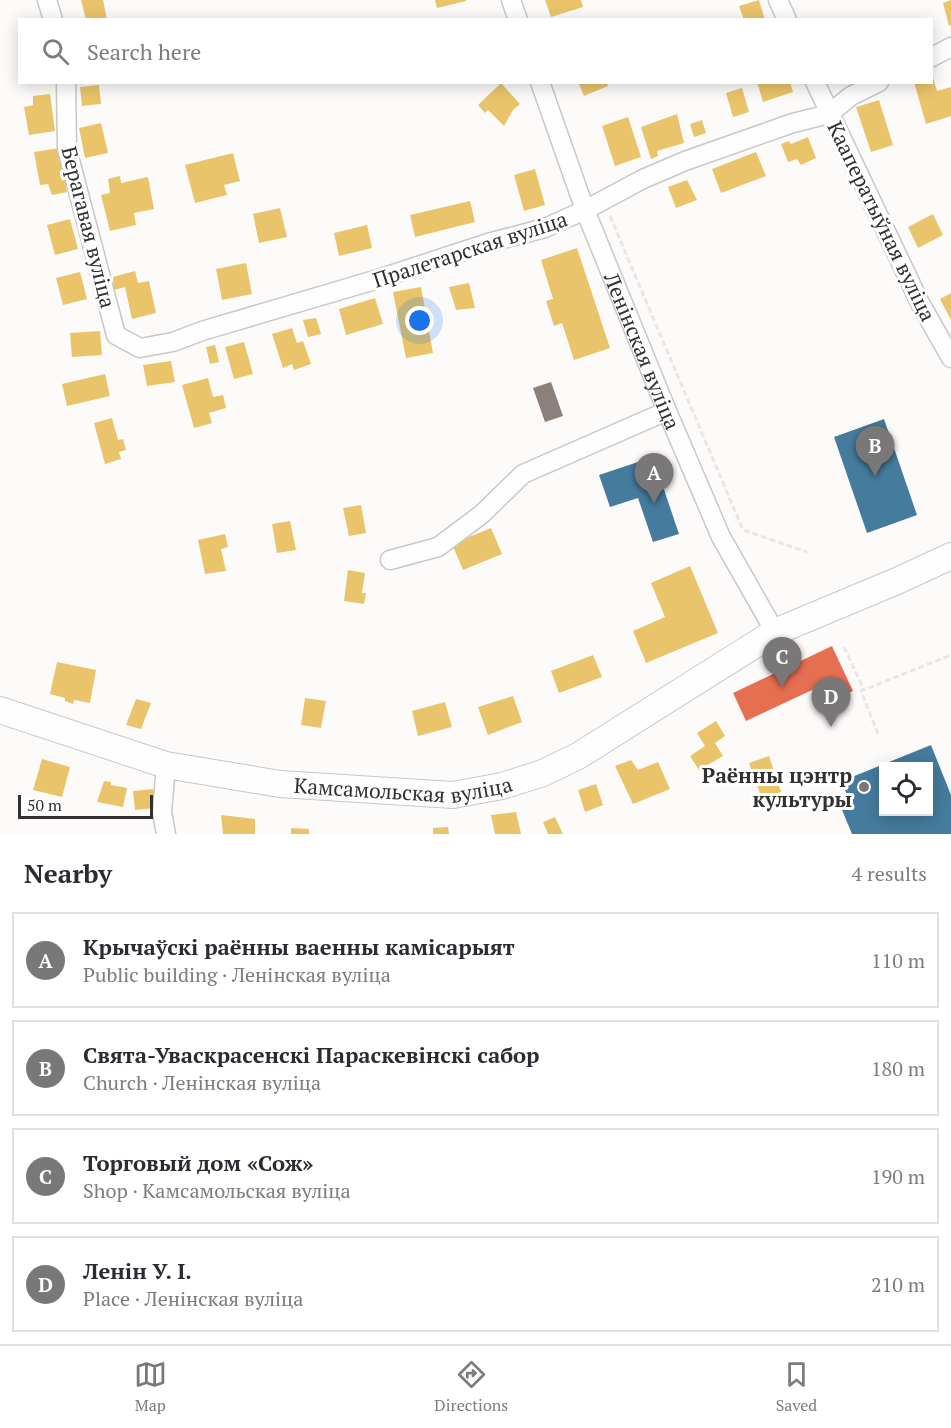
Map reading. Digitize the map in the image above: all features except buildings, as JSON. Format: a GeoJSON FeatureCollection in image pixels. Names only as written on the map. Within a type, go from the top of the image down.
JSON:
{"type":"FeatureCollection","features":[{"type":"Feature","properties":{"kind":"main road"},"geometry":{"type":"LineString","coordinates":[[775,632],[951,556]]}},
{"type":"Feature","properties":{"kind":"main road","name":"Камсамольская вуліца"},"geometry":{"type":"LineString","coordinates":[[0,711],[166,765],[280,784],[453,795],[502,786],[543,773],[578,756],[775,632]]}},
{"type":"Feature","properties":{"kind":"street"},"geometry":{"type":"LineString","coordinates":[[47,0],[52,18]]}},
{"type":"Feature","properties":{"kind":"street"},"geometry":{"type":"LineString","coordinates":[[511,0],[517,18]]}},
{"type":"Feature","properties":{"kind":"street"},"geometry":{"type":"LineString","coordinates":[[778,0],[786,18]]}},
{"type":"Feature","properties":{"kind":"street"},"geometry":{"type":"LineString","coordinates":[[933,56],[951,47]]}},
{"type":"Feature","properties":{"kind":"street","name":"Берагавая вуліца"},"geometry":{"type":"LineString","coordinates":[[66,84],[67,150],[116,335]]}},
{"type":"Feature","properties":{"kind":"street","name":"Ленінская вуліца"},"geometry":{"type":"LineString","coordinates":[[541,84],[585,210],[667,411],[721,537],[775,632]]}},
{"type":"Feature","properties":{"kind":"street","name":"Кааператыўная вуліца"},"geometry":{"type":"LineString","coordinates":[[816,84],[920,303],[951,358]]}},
{"type":"Feature","properties":{"kind":"street","name":"Пралетарская вуліца"},"geometry":{"type":"LineString","coordinates":[[116,335],[140,348],[173,342],[488,243],[545,228],[643,179],[685,161],[793,123],[829,114],[851,96],[875,84]]}},
{"type":"Feature","properties":{"kind":"street"},"geometry":{"type":"LineString","coordinates":[[390,560],[438,547],[482,514],[523,474],[667,411]]}},
{"type":"Feature","properties":{"kind":"street"},"geometry":{"type":"LineString","coordinates":[[166,765],[162,812],[166,834]]}},
{"type":"Feature","properties":{"kind":"path"},"geometry":{"type":"LineString","coordinates":[[603,201],[743,530],[807,552]]}},
{"type":"Feature","properties":{"kind":"path"},"geometry":{"type":"LineString","coordinates":[[844,647],[864,690]]}},
{"type":"Feature","properties":{"kind":"path"},"geometry":{"type":"LineString","coordinates":[[878,734],[861,691],[951,656]]}},
{"type":"Feature","properties":{"kind":"place","name":"Свята-Уваскрасенскі Параскевінскі сабор"},"geometry":{"type":"Point","coordinates":[875,476]}},
{"type":"Feature","properties":{"kind":"place","name":"Крычаўскі раённы ваенны камісарыят"},"geometry":{"type":"Point","coordinates":[654,503]}},
{"type":"Feature","properties":{"kind":"place","name":"Торговый дом «Сож»"},"geometry":{"type":"Point","coordinates":[782,687]}},
{"type":"Feature","properties":{"kind":"place","name":"Ленін У. І."},"geometry":{"type":"Point","coordinates":[831,727]}},
{"type":"Feature","properties":{"kind":"place","name":"Раённы цэнтр культуры"},"geometry":{"type":"Point","coordinates":[864,787]}}]}
